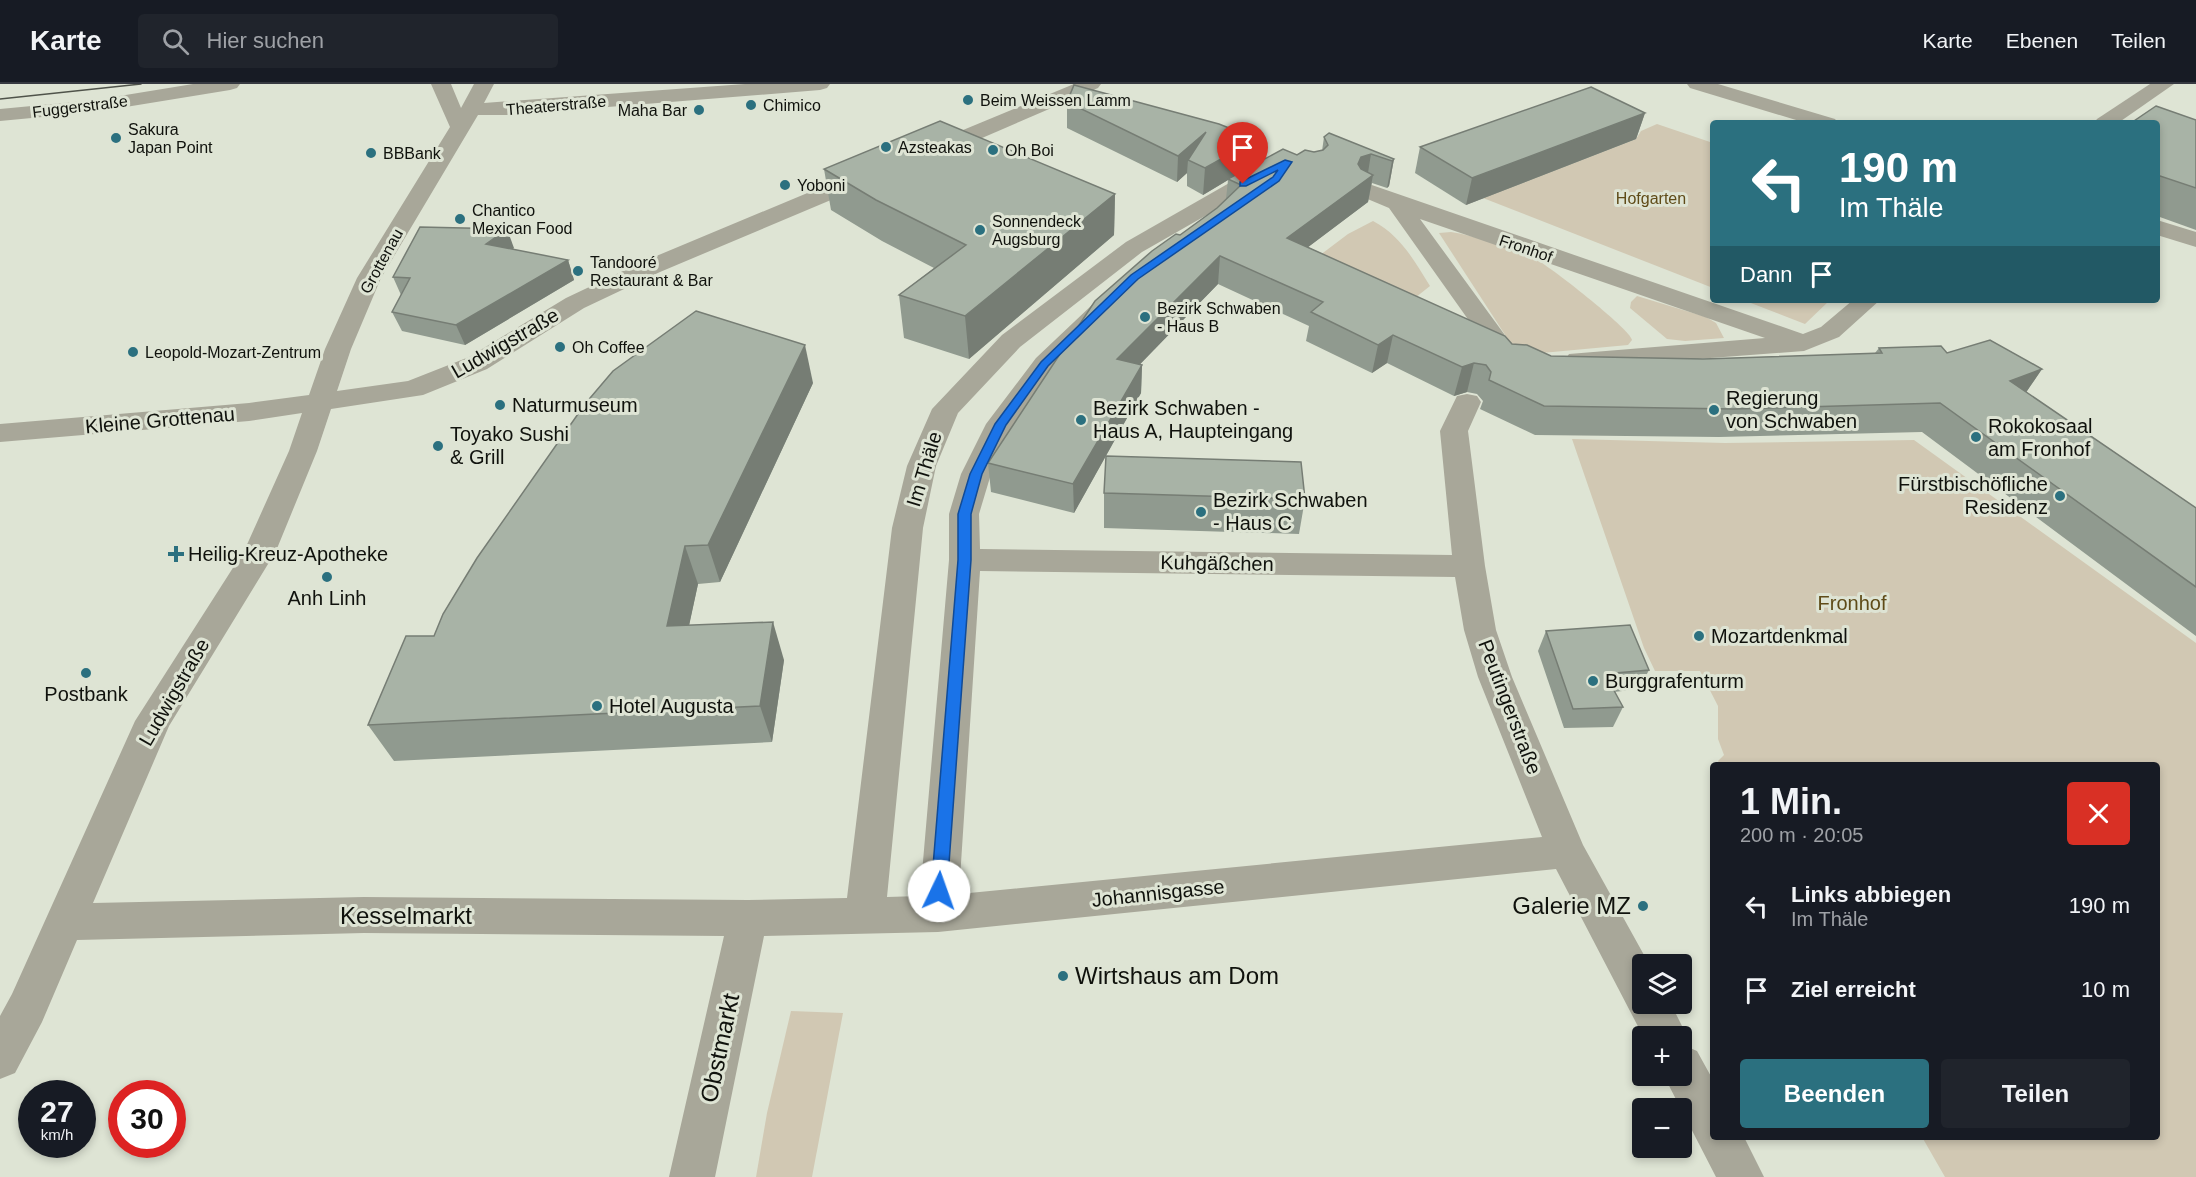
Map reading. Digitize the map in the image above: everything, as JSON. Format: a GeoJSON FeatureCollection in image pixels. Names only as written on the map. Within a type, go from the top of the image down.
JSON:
{"type":"FeatureCollection","features":[{"type":"Feature","properties":{"kind":"street","name":"Fuggerstraße"},"geometry":{"type":"LineString","coordinates":[[0,115],[95,106],[230,84]]}},
{"type":"Feature","properties":{"kind":"street"},"geometry":{"type":"LineString","coordinates":[[441,84],[465,118]]}},
{"type":"Feature","properties":{"kind":"street"},"geometry":{"type":"LineString","coordinates":[[462,84],[465,118]]}},
{"type":"Feature","properties":{"kind":"street","name":"Grottenau"},"geometry":{"type":"LineString","coordinates":[[320,404],[340,342],[369,278],[484,84]]}},
{"type":"Feature","properties":{"kind":"street","name":"Theaterstraße"},"geometry":{"type":"LineString","coordinates":[[465,118],[508,109],[820,84]]}},
{"type":"Feature","properties":{"kind":"street"},"geometry":{"type":"LineString","coordinates":[[1697,84],[1818,120]]}},
{"type":"Feature","properties":{"kind":"street"},"geometry":{"type":"LineString","coordinates":[[2109,120],[2164,84]]}},
{"type":"Feature","properties":{"kind":"street"},"geometry":{"type":"LineString","coordinates":[[914,159],[1089,88]]}},
{"type":"Feature","properties":{"kind":"street"},"geometry":{"type":"LineString","coordinates":[[1163,258],[1276,179],[1288,162],[1254,151]]}},
{"type":"Feature","properties":{"kind":"street","name":"Im Thäle"},"geometry":{"type":"LineString","coordinates":[[865,916],[906,532],[926,450],[940,419],[946,409],[1011,341],[1134,247],[1261,173],[1288,162]]}},
{"type":"Feature","properties":{"kind":"street","name":"Ludwigstraße"},"geometry":{"type":"LineString","coordinates":[[0,1058],[27,1008],[153,721],[260,551],[303,451],[320,404],[413,389],[432,383],[478,363],[575,303],[651,267],[893,167]]}},
{"type":"Feature","properties":{"kind":"street","name":"Fronhof"},"geometry":{"type":"LineString","coordinates":[[1366,190],[1397,203],[1804,343]]}},
{"type":"Feature","properties":{"kind":"street"},"geometry":{"type":"LineString","coordinates":[[1397,203],[1529,364],[1804,343],[1830,332],[1864,303]]}},
{"type":"Feature","properties":{"kind":"street"},"geometry":{"type":"LineString","coordinates":[[2160,228],[2196,240]]}},
{"type":"Feature","properties":{"kind":"street"},"geometry":{"type":"LineString","coordinates":[[938,914],[965,560],[964,514],[976,474],[1000,424],[1045,364],[1119,293]]}},
{"type":"Feature","properties":{"kind":"street","name":"Peutingerstraße"},"geometry":{"type":"LineString","coordinates":[[1467,402],[1454,431],[1469,566],[1480,630],[1495,677],[1567,851],[1632,974]]}},
{"type":"Feature","properties":{"kind":"street","name":"Kleine Grottenau"},"geometry":{"type":"LineString","coordinates":[[0,433],[320,404]]}},
{"type":"Feature","properties":{"kind":"street","name":"Kuhgäßchen"},"geometry":{"type":"LineString","coordinates":[[965,560],[1469,566]]}},
{"type":"Feature","properties":{"kind":"street","name":"Johannisgasse"},"geometry":{"type":"LineString","coordinates":[[748,918],[938,914],[1567,851]]}},
{"type":"Feature","properties":{"kind":"street","name":"Kesselmarkt"},"geometry":{"type":"LineString","coordinates":[[65,922],[364,915],[748,918]]}},
{"type":"Feature","properties":{"kind":"street","name":"Obstmarkt"},"geometry":{"type":"LineString","coordinates":[[692,1177],[748,918]]}},
{"type":"Feature","properties":{"kind":"street"},"geometry":{"type":"LineString","coordinates":[[1692,1085],[1710,1119]]}},
{"type":"Feature","properties":{"kind":"street"},"geometry":{"type":"LineString","coordinates":[[1721,1140],[1741,1177]]}},
{"type":"Feature","properties":{"kind":"green space","name":"Hofgarten"},"geometry":{"type":"Polygon","coordinates":[[[1657,124],[1710,142],[1710,287],[1483,198],[1636,139],[1641,131],[1657,124]]]}},
{"type":"Feature","properties":{"kind":"green space"},"geometry":{"type":"Polygon","coordinates":[[[1373,221],[1399,241],[1430,286],[1396,313],[1303,268],[1348,234],[1373,221]]]}},
{"type":"Feature","properties":{"kind":"green space"},"geometry":{"type":"Polygon","coordinates":[[[1451,232],[1471,236],[1534,258],[1603,311],[1628,333],[1632,340],[1628,345],[1531,354],[1513,347],[1439,233],[1451,232]]]}},
{"type":"Feature","properties":{"kind":"green space"},"geometry":{"type":"Polygon","coordinates":[[[1637,296],[1706,317],[1716,323],[1724,338],[1685,341],[1667,339],[1630,308],[1631,302],[1637,296]]]}},
{"type":"Feature","properties":{"kind":"green space"},"geometry":{"type":"Polygon","coordinates":[[[1751,303],[1827,303],[1805,324],[1751,303]]]}},
{"type":"Feature","properties":{"kind":"green space","name":"Fronhof"},"geometry":{"type":"Polygon","coordinates":[[[1572,439],[1725,443],[1914,440],[2196,643],[2196,1177],[1945,1177],[1924,1140],[2160,1140],[2160,762],[1718,762],[1724,755],[1718,739],[1718,706],[1700,671],[1655,671],[1644,648],[1572,439]]]}},
{"type":"Feature","properties":{"kind":"green space"},"geometry":{"type":"Polygon","coordinates":[[[791,1011],[843,1013],[812,1177],[756,1177],[767,1113],[791,1011]]]}},
{"type":"Feature","properties":{"kind":"building"},"geometry":{"type":"Polygon","coordinates":[[[1074,85],[1219,124],[1257,139],[1205,168],[1188,160],[1206,132],[1178,156],[1067,102],[1074,85]]]}},
{"type":"Feature","properties":{"kind":"building"},"geometry":{"type":"Polygon","coordinates":[[[1591,87],[1645,113],[1472,178],[1420,147],[1591,87]]]}},
{"type":"Feature","properties":{"kind":"building"},"geometry":{"type":"Polygon","coordinates":[[[2156,106],[2196,120],[2196,188],[2160,176],[2160,120],[2135,120],[2156,106]]]}},
{"type":"Feature","properties":{"kind":"building"},"geometry":{"type":"Polygon","coordinates":[[[940,121],[1115,194],[965,316],[899,295],[966,245],[876,200],[824,169],[940,121]]]}},
{"type":"Feature","properties":{"kind":"building"},"geometry":{"type":"Polygon","coordinates":[[[1329,133],[1394,159],[1392,161],[1371,154],[1361,157],[1358,164],[1361,169],[1373,175],[1287,238],[1505,336],[1512,344],[1527,345],[1551,356],[1703,359],[1882,353],[1879,348],[1941,346],[1947,353],[1990,340],[2042,369],[2010,381],[2196,508],[2196,587],[1940,403],[1733,409],[1544,406],[1489,380],[1491,372],[1486,365],[1474,363],[1462,367],[1393,335],[1378,345],[1311,312],[1323,302],[1220,256],[1117,359],[1142,365],[1073,484],[988,463],[1095,301],[1152,251],[1176,234],[1180,235],[1217,208],[1241,185],[1228,179],[1283,149],[1297,155],[1305,150],[1314,152],[1323,150],[1328,145],[1324,137],[1329,133]]]}},
{"type":"Feature","properties":{"kind":"building"},"geometry":{"type":"Polygon","coordinates":[[[420,227],[507,229],[486,244],[568,260],[456,325],[392,312],[410,278],[393,277],[420,227]]]}},
{"type":"Feature","properties":{"kind":"building"},"geometry":{"type":"Polygon","coordinates":[[[696,311],[805,345],[708,545],[685,546],[667,626],[773,622],[760,706],[368,725],[406,636],[434,636],[443,614],[477,558],[585,404],[613,371],[696,311]]]}},
{"type":"Feature","properties":{"kind":"building"},"geometry":{"type":"Polygon","coordinates":[[[1106,456],[1301,462],[1305,499],[1104,493],[1106,456]]]}},
{"type":"Feature","properties":{"kind":"building"},"geometry":{"type":"Polygon","coordinates":[[[1630,625],[1649,670],[1605,674],[1623,707],[1573,709],[1546,631],[1630,625]]]}},
{"type":"Feature","properties":{"kind":"tram line"},"geometry":{"type":"LineString","coordinates":[[0,99],[141,84]]}},
{"type":"Feature","properties":{"kind":"place","name":"Beim Weissen Lamm"},"geometry":{"type":"Point","coordinates":[968,100]}},
{"type":"Feature","properties":{"kind":"place","name":"Chimico"},"geometry":{"type":"Point","coordinates":[751,105]}},
{"type":"Feature","properties":{"kind":"place","name":"Maha Bar"},"geometry":{"type":"Point","coordinates":[699,110]}},
{"type":"Feature","properties":{"kind":"place","name":"Sakura Japan Point"},"geometry":{"type":"Point","coordinates":[116,138]}},
{"type":"Feature","properties":{"kind":"place","name":"Azsteakas"},"geometry":{"type":"Point","coordinates":[886,147]}},
{"type":"Feature","properties":{"kind":"place","name":"Oh Boi"},"geometry":{"type":"Point","coordinates":[993,150]}},
{"type":"Feature","properties":{"kind":"place","name":"BBBank"},"geometry":{"type":"Point","coordinates":[371,153]}},
{"type":"Feature","properties":{"kind":"place","name":"Yoboni"},"geometry":{"type":"Point","coordinates":[785,185]}},
{"type":"Feature","properties":{"kind":"place","name":"Chantico Mexican Food"},"geometry":{"type":"Point","coordinates":[460,219]}},
{"type":"Feature","properties":{"kind":"place","name":"Sonnendeck Augsburg"},"geometry":{"type":"Point","coordinates":[980,230]}},
{"type":"Feature","properties":{"kind":"place","name":"Tandooré Restaurant & Bar"},"geometry":{"type":"Point","coordinates":[578,271]}},
{"type":"Feature","properties":{"kind":"place","name":"Bezirk Schwaben - Haus B"},"geometry":{"type":"Point","coordinates":[1145,317]}},
{"type":"Feature","properties":{"kind":"place","name":"Oh Coffee"},"geometry":{"type":"Point","coordinates":[560,347]}},
{"type":"Feature","properties":{"kind":"place","name":"Leopold-Mozart-Zentrum"},"geometry":{"type":"Point","coordinates":[133,352]}},
{"type":"Feature","properties":{"kind":"place","name":"Naturmuseum"},"geometry":{"type":"Point","coordinates":[500,405]}},
{"type":"Feature","properties":{"kind":"place","name":"Regierung von Schwaben"},"geometry":{"type":"Point","coordinates":[1714,410]}},
{"type":"Feature","properties":{"kind":"place","name":"Bezirk Schwaben - Haus A, Haupteingang"},"geometry":{"type":"Point","coordinates":[1081,420]}},
{"type":"Feature","properties":{"kind":"place","name":"Rokokosaal am Fronhof"},"geometry":{"type":"Point","coordinates":[1976,437]}},
{"type":"Feature","properties":{"kind":"place","name":"Toyako Sushi & Grill"},"geometry":{"type":"Point","coordinates":[438,446]}},
{"type":"Feature","properties":{"kind":"place","name":"Fürstbischöfliche Residenz"},"geometry":{"type":"Point","coordinates":[2060,496]}},
{"type":"Feature","properties":{"kind":"place","name":"Bezirk Schwaben - Haus C"},"geometry":{"type":"Point","coordinates":[1201,512]}},
{"type":"Feature","properties":{"kind":"place","name":"Heilig-Kreuz-Apotheke"},"geometry":{"type":"Point","coordinates":[176,554]}},
{"type":"Feature","properties":{"kind":"place","name":"Anh Linh"},"geometry":{"type":"Point","coordinates":[327,577]}},
{"type":"Feature","properties":{"kind":"place","name":"Mozartdenkmal"},"geometry":{"type":"Point","coordinates":[1699,636]}},
{"type":"Feature","properties":{"kind":"place","name":"Postbank"},"geometry":{"type":"Point","coordinates":[86,673]}},
{"type":"Feature","properties":{"kind":"place","name":"Burggrafenturm"},"geometry":{"type":"Point","coordinates":[1593,681]}},
{"type":"Feature","properties":{"kind":"place","name":"Hotel Augusta"},"geometry":{"type":"Point","coordinates":[597,706]}},
{"type":"Feature","properties":{"kind":"place","name":"Galerie MZ"},"geometry":{"type":"Point","coordinates":[1643,906]}},
{"type":"Feature","properties":{"kind":"place","name":"Wirtshaus am Dom"},"geometry":{"type":"Point","coordinates":[1063,976]}},
{"type":"Feature","properties":{"kind":"route"},"geometry":{"type":"LineString","coordinates":[[939,891],[965,560],[964,514],[976,474],[1000,424],[1045,364],[1135,277],[1276,179],[1288,162],[1261,173],[1243,184]]}}]}
